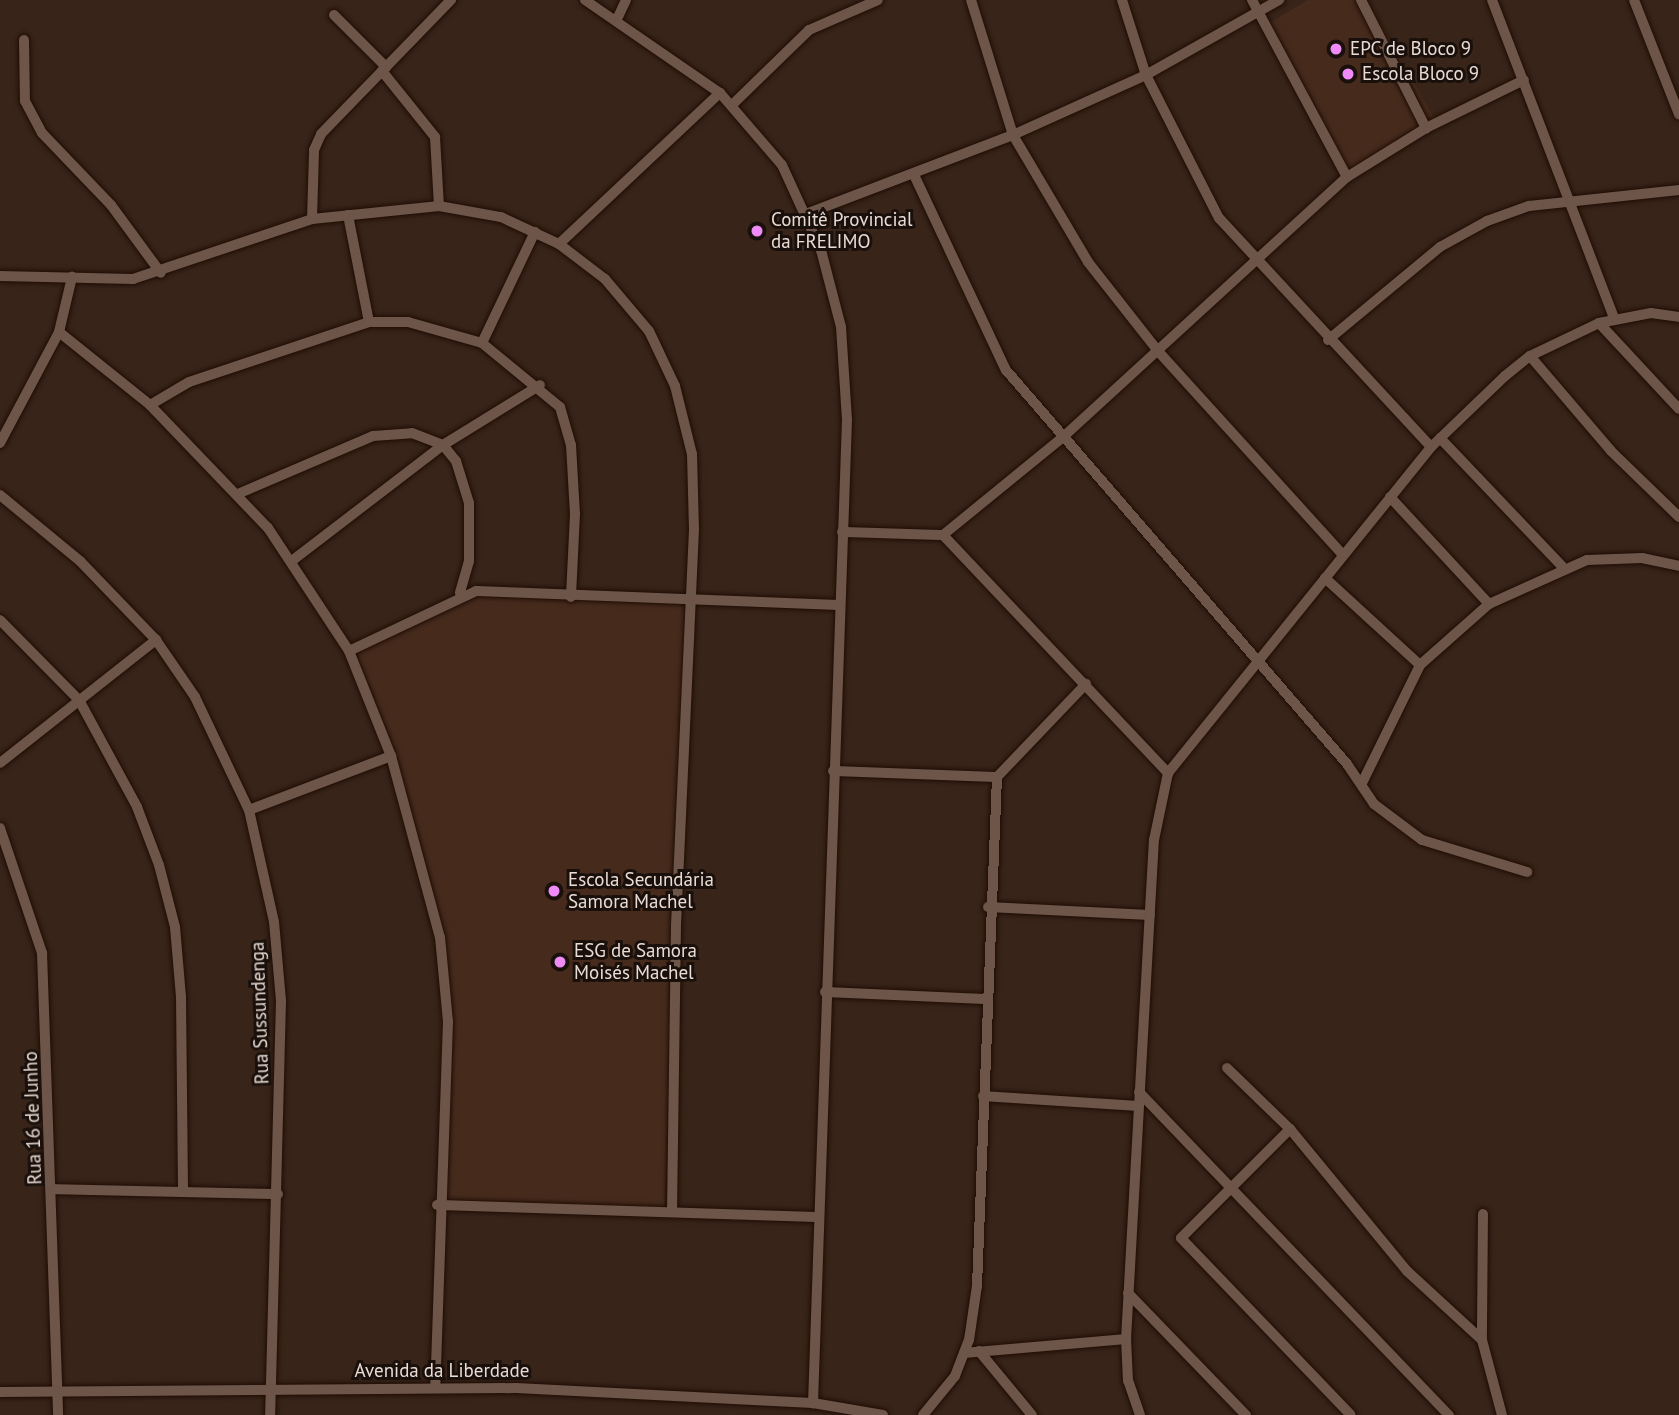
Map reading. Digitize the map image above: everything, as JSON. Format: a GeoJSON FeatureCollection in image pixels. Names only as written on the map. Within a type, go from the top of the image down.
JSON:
{"type":"FeatureCollection","features":[{"type":"Feature","properties":{"kind":"street"},"geometry":{"type":"LineString","coordinates":[[312,219],[314,150],[321,134],[451,0]]}},
{"type":"Feature","properties":{"kind":"street"},"geometry":{"type":"LineString","coordinates":[[585,0],[618,17],[720,93],[733,104],[782,165],[806,214],[841,327],[842,531],[813,1403]]}},
{"type":"Feature","properties":{"kind":"street"},"geometry":{"type":"LineString","coordinates":[[618,17],[626,0]]}},
{"type":"Feature","properties":{"kind":"street"},"geometry":{"type":"LineString","coordinates":[[733,104],[809,30],[878,0]]}},
{"type":"Feature","properties":{"kind":"street"},"geometry":{"type":"LineString","coordinates":[[971,0],[1013,135],[1088,262],[1158,351],[1343,555]]}},
{"type":"Feature","properties":{"kind":"street"},"geometry":{"type":"LineString","coordinates":[[1122,0],[1146,75],[1189,170],[1254,262],[1431,447]]}},
{"type":"Feature","properties":{"kind":"street"},"geometry":{"type":"LineString","coordinates":[[1252,0],[1257,17],[1347,177]]}},
{"type":"Feature","properties":{"kind":"street"},"geometry":{"type":"LineString","coordinates":[[806,214],[915,177],[1146,75],[1257,17],[1279,0]]}},
{"type":"Feature","properties":{"kind":"street"},"geometry":{"type":"LineString","coordinates":[[1361,0],[1426,128]]}},
{"type":"Feature","properties":{"kind":"street"},"geometry":{"type":"LineString","coordinates":[[1492,0],[1614,318]]}},
{"type":"Feature","properties":{"kind":"street"},"geometry":{"type":"LineString","coordinates":[[1634,0],[1679,114]]}},
{"type":"Feature","properties":{"kind":"street"},"geometry":{"type":"LineString","coordinates":[[334,15],[384,69],[435,137],[439,206]]}},
{"type":"Feature","properties":{"kind":"street"},"geometry":{"type":"LineString","coordinates":[[24,40],[25,101],[42,134],[111,205],[161,273]]}},
{"type":"Feature","properties":{"kind":"street"},"geometry":{"type":"LineString","coordinates":[[842,531],[943,535],[1062,438],[1347,177],[1426,128],[1524,80]]}},
{"type":"Feature","properties":{"kind":"street"},"geometry":{"type":"LineString","coordinates":[[559,244],[720,93]]}},
{"type":"Feature","properties":{"kind":"street"},"geometry":{"type":"LineString","coordinates":[[915,177],[976,317],[1006,370],[1255,665],[1362,783],[1395,825],[1422,840],[1527,872]]}},
{"type":"Feature","properties":{"kind":"street"},"geometry":{"type":"LineString","coordinates":[[1328,340],[1440,247],[1486,221],[1569,201],[1679,190]]}},
{"type":"Feature","properties":{"kind":"street"},"geometry":{"type":"LineString","coordinates":[[0,276],[72,277],[161,273],[312,219],[439,206],[501,218],[559,244],[606,279],[649,331],[675,386],[692,454],[694,598],[676,926],[672,1212]]}},
{"type":"Feature","properties":{"kind":"street"},"geometry":{"type":"LineString","coordinates":[[348,215],[369,322]]}},
{"type":"Feature","properties":{"kind":"street"},"geometry":{"type":"LineString","coordinates":[[482,343],[535,232]]}},
{"type":"Feature","properties":{"kind":"street"},"geometry":{"type":"LineString","coordinates":[[0,443],[59,332],[72,277]]}},
{"type":"Feature","properties":{"kind":"street"},"geometry":{"type":"LineString","coordinates":[[1140,1415],[1128,1381],[1128,1293],[1154,840],[1168,773],[1431,447],[1530,356],[1614,318],[1679,317]]}},
{"type":"Feature","properties":{"kind":"street"},"geometry":{"type":"LineString","coordinates":[[150,405],[189,382],[369,322],[408,322],[482,343],[540,386],[560,407],[571,446],[571,597]]}},
{"type":"Feature","properties":{"kind":"street"},"geometry":{"type":"LineString","coordinates":[[1599,323],[1679,409]]}},
{"type":"Feature","properties":{"kind":"street"},"geometry":{"type":"LineString","coordinates":[[59,332],[150,405],[240,493],[293,560],[349,651],[391,756],[440,937],[448,1022],[437,1205],[435,1388]]}},
{"type":"Feature","properties":{"kind":"street"},"geometry":{"type":"LineString","coordinates":[[1530,356],[1611,451],[1679,517]]}},
{"type":"Feature","properties":{"kind":"street"},"geometry":{"type":"LineString","coordinates":[[293,560],[443,445],[540,386]]}},
{"type":"Feature","properties":{"kind":"street"},"geometry":{"type":"LineString","coordinates":[[240,493],[373,436],[412,433],[443,445],[456,461],[469,503],[469,561],[460,593]]}},
{"type":"Feature","properties":{"kind":"street"},"geometry":{"type":"LineString","coordinates":[[1440,438],[1562,566]]}},
{"type":"Feature","properties":{"kind":"street","name":"Rua Sussundenga"},"geometry":{"type":"LineString","coordinates":[[0,495],[80,561],[156,640],[195,697],[249,810],[274,922],[281,1001],[278,1194],[270,1415]]}},
{"type":"Feature","properties":{"kind":"street"},"geometry":{"type":"LineString","coordinates":[[1390,498],[1489,604]]}},
{"type":"Feature","properties":{"kind":"street"},"geometry":{"type":"LineString","coordinates":[[943,535],[1168,773]]}},
{"type":"Feature","properties":{"kind":"street"},"geometry":{"type":"LineString","coordinates":[[1362,783],[1420,665],[1489,604],[1562,566],[1607,557],[1679,566]]}},
{"type":"Feature","properties":{"kind":"street"},"geometry":{"type":"LineString","coordinates":[[1325,578],[1420,665]]}},
{"type":"Feature","properties":{"kind":"street"},"geometry":{"type":"LineString","coordinates":[[349,651],[460,593],[694,598],[840,605]]}},
{"type":"Feature","properties":{"kind":"street"},"geometry":{"type":"LineString","coordinates":[[0,620],[79,700],[137,807],[175,927],[183,1190]]}},
{"type":"Feature","properties":{"kind":"street"},"geometry":{"type":"LineString","coordinates":[[0,764],[156,640]]}},
{"type":"Feature","properties":{"kind":"street"},"geometry":{"type":"LineString","coordinates":[[923,1415],[964,1353],[977,1286],[988,907],[997,777],[1086,684]]}},
{"type":"Feature","properties":{"kind":"street"},"geometry":{"type":"LineString","coordinates":[[249,810],[391,756]]}},
{"type":"Feature","properties":{"kind":"street"},"geometry":{"type":"LineString","coordinates":[[833,771],[997,777]]}},
{"type":"Feature","properties":{"kind":"street","name":"Rua 16 de Junho"},"geometry":{"type":"LineString","coordinates":[[0,828],[42,953],[58,1415]]}},
{"type":"Feature","properties":{"kind":"street"},"geometry":{"type":"LineString","coordinates":[[988,907],[1150,915]]}},
{"type":"Feature","properties":{"kind":"street"},"geometry":{"type":"LineString","coordinates":[[825,992],[985,999]]}},
{"type":"Feature","properties":{"kind":"street"},"geometry":{"type":"LineString","coordinates":[[1227,1068],[1290,1129],[1407,1271],[1482,1340]]}},
{"type":"Feature","properties":{"kind":"street"},"geometry":{"type":"LineString","coordinates":[[1139,1092],[1449,1415]]}},
{"type":"Feature","properties":{"kind":"street"},"geometry":{"type":"LineString","coordinates":[[983,1096],[1138,1106]]}},
{"type":"Feature","properties":{"kind":"street"},"geometry":{"type":"LineString","coordinates":[[1290,1129],[1181,1230],[1185,1245],[1352,1415]]}},
{"type":"Feature","properties":{"kind":"street"},"geometry":{"type":"LineString","coordinates":[[52,1189],[278,1194]]}},
{"type":"Feature","properties":{"kind":"street"},"geometry":{"type":"LineString","coordinates":[[437,1205],[818,1217]]}},
{"type":"Feature","properties":{"kind":"street"},"geometry":{"type":"LineString","coordinates":[[1483,1214],[1482,1340],[1502,1415]]}},
{"type":"Feature","properties":{"kind":"street"},"geometry":{"type":"LineString","coordinates":[[1128,1293],[1246,1415]]}},
{"type":"Feature","properties":{"kind":"street"},"geometry":{"type":"LineString","coordinates":[[964,1353],[1126,1339]]}},
{"type":"Feature","properties":{"kind":"street"},"geometry":{"type":"LineString","coordinates":[[979,1351],[1032,1415]]}},
{"type":"Feature","properties":{"kind":"street","name":"Avenida da Liberdade"},"geometry":{"type":"LineString","coordinates":[[0,1392],[435,1388],[813,1403],[883,1415]]}},
{"type":"Feature","properties":{"kind":"shaded area","name":"Escola Bloco 9"},"geometry":{"type":"Polygon","coordinates":[[[1308,0],[1367,0],[1436,121],[1345,176],[1261,28],[1308,0]]]}},
{"type":"Feature","properties":{"kind":"shaded area","name":"Escola Secundária Samora Machel"},"geometry":{"type":"Polygon","coordinates":[[[461,594],[688,600],[664,1211],[440,1206],[442,933],[394,750],[352,654],[461,594]]]}},
{"type":"Feature","properties":{"kind":"place","name":"EPC de Bloco 9"},"geometry":{"type":"Point","coordinates":[1336,49]}},
{"type":"Feature","properties":{"kind":"place","name":"Escola Bloco 9"},"geometry":{"type":"Point","coordinates":[1348,74]}},
{"type":"Feature","properties":{"kind":"place","name":"Comitê Provincial da FRELIMO"},"geometry":{"type":"Point","coordinates":[757,231]}},
{"type":"Feature","properties":{"kind":"place","name":"Escola Secundária Samora Machel"},"geometry":{"type":"Point","coordinates":[554,891]}},
{"type":"Feature","properties":{"kind":"place","name":"ESG de Samora Moisés Machel"},"geometry":{"type":"Point","coordinates":[560,962]}}]}
